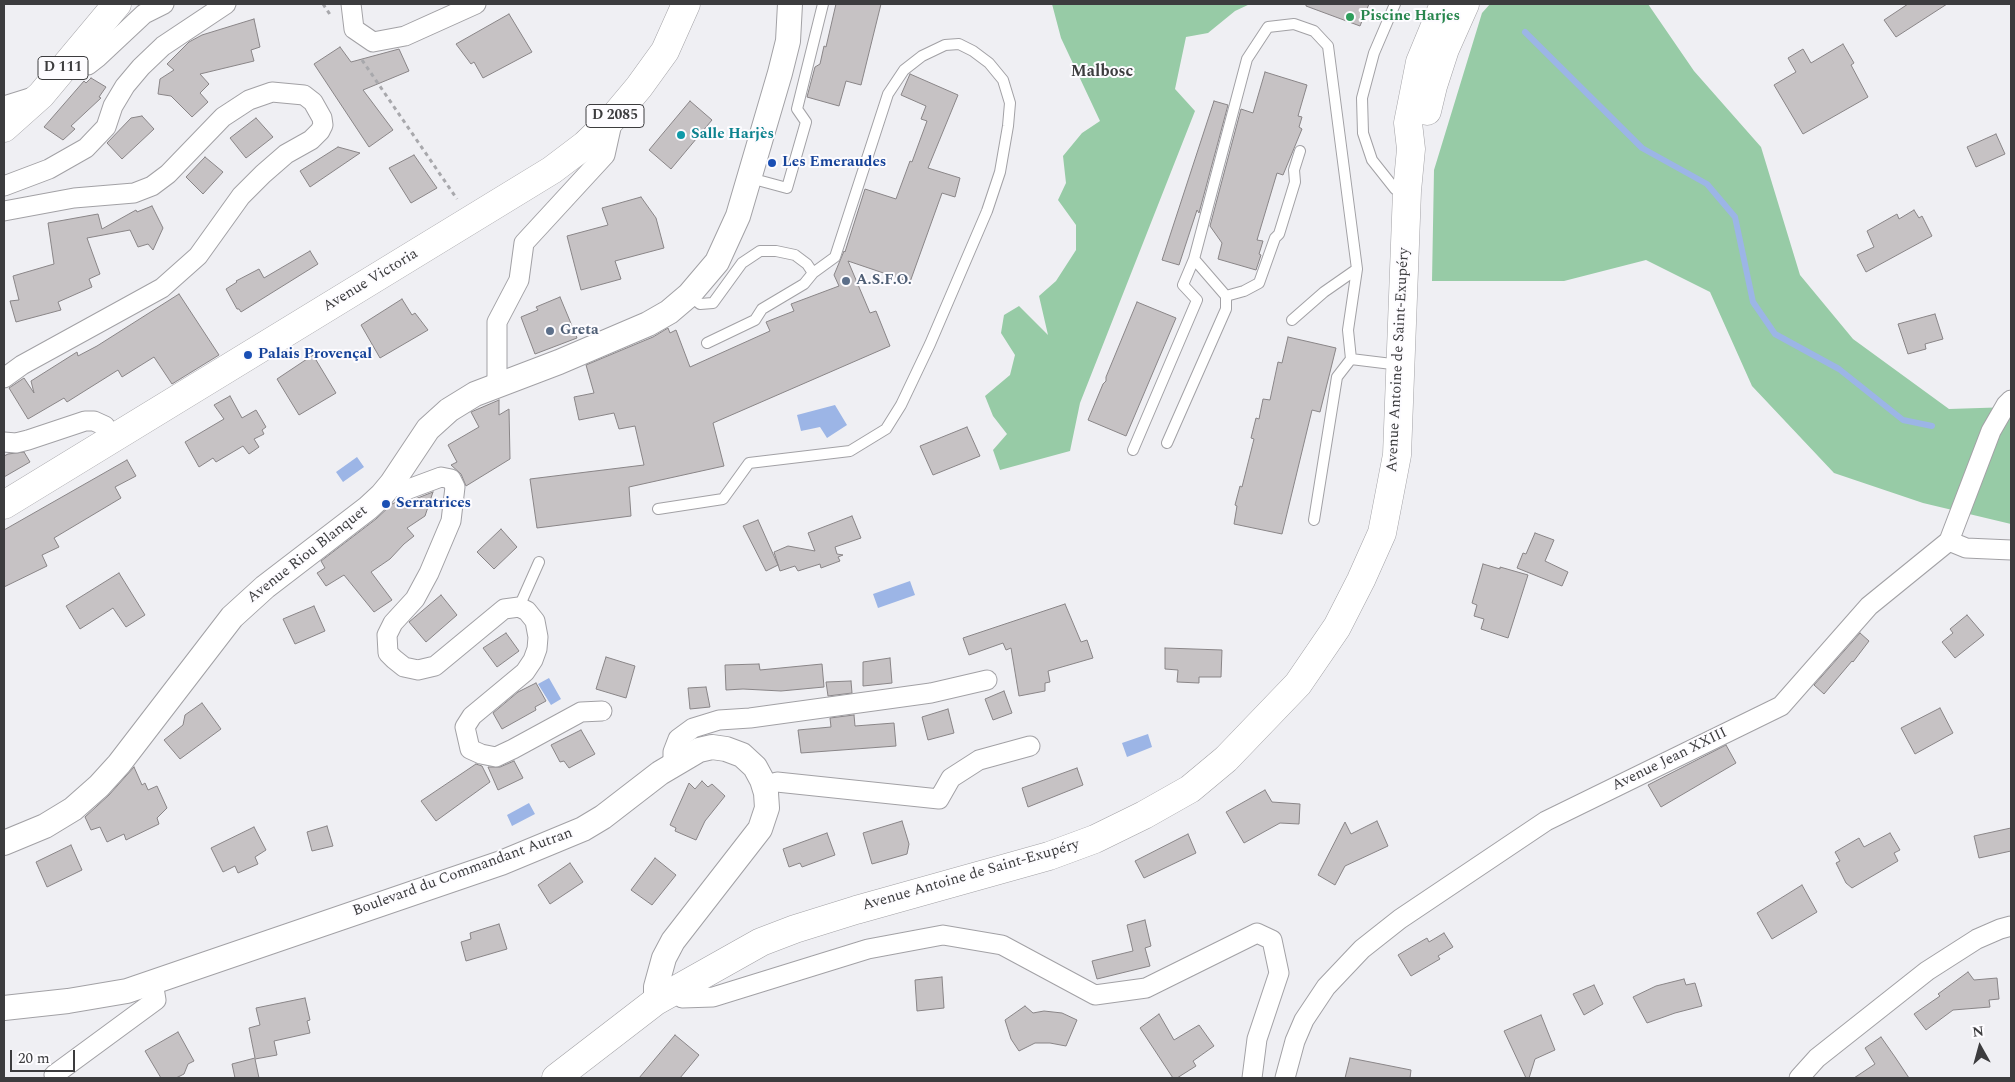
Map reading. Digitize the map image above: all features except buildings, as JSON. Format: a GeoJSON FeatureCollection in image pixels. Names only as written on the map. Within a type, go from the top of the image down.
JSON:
{"type":"FeatureCollection","features":[{"type":"Feature","properties":{"kind":"main road","name":"D 111"},"geometry":{"type":"LineString","coordinates":[[4,128],[40,95],[117,4]]}},
{"type":"Feature","properties":{"kind":"main road","name":"Avenue Victoria"},"geometry":{"type":"LineString","coordinates":[[4,505],[552,170],[585,145],[613,118],[639,87],[665,51],[686,4]]}},
{"type":"Feature","properties":{"kind":"main road","name":"Avenue Antoine de Saint-Exupéry"},"geometry":{"type":"LineString","coordinates":[[556,1078],[665,995],[761,942],[795,929],[1049,856],[1095,839],[1144,815],[1190,788],[1226,759],[1298,684],[1337,627],[1382,533],[1397,455],[1407,191],[1411,149],[1408,123],[1412,94],[1420,62],[1444,4]]}},
{"type":"Feature","properties":{"kind":"main road","name":"Avenue Antoine de Saint-Exupéry"},"geometry":{"type":"LineString","coordinates":[[1411,149],[1426,118],[1433,86],[1445,49],[1465,4]]}},
{"type":"Feature","properties":{"kind":"street"},"geometry":{"type":"LineString","coordinates":[[71,58],[88,65],[144,14],[164,4]]}},
{"type":"Feature","properties":{"kind":"street"},"geometry":{"type":"LineString","coordinates":[[4,186],[49,169],[86,148],[106,127],[114,106],[126,86],[141,67],[163,46],[226,4]]}},
{"type":"Feature","properties":{"kind":"street"},"geometry":{"type":"LineString","coordinates":[[351,4],[354,28],[373,42],[405,36],[476,4]]}},
{"type":"Feature","properties":{"kind":"street","name":"Avenue Riou Blanquet"},"geometry":{"type":"LineString","coordinates":[[4,843],[44,826],[73,809],[99,786],[119,764],[232,617],[272,581],[368,508],[392,483],[428,429],[449,410],[475,394],[559,362],[648,324],[669,312],[689,296],[717,262],[738,216],[788,41],[790,4]]}},
{"type":"Feature","properties":{"kind":"street"},"geometry":{"type":"LineString","coordinates":[[4,211],[74,198],[134,193],[152,186],[168,174],[223,117],[249,100],[272,92],[304,95],[312,102],[322,118],[323,125],[320,131],[311,140],[286,154],[263,174],[241,196],[198,256],[162,288],[22,365],[4,378]]}},
{"type":"Feature","properties":{"kind":"street"},"geometry":{"type":"LineString","coordinates":[[4,106],[40,95]]}},
{"type":"Feature","properties":{"kind":"street"},"geometry":{"type":"LineString","coordinates":[[497,386],[497,322],[519,280],[524,243],[605,155],[613,118]]}},
{"type":"Feature","properties":{"kind":"street"},"geometry":{"type":"LineString","coordinates":[[2011,400],[1991,431],[1949,541],[1966,548],[2011,550]]}},
{"type":"Feature","properties":{"kind":"street"},"geometry":{"type":"LineString","coordinates":[[4,442],[16,443],[28,440],[85,421],[94,421],[104,426],[113,439]]}},
{"type":"Feature","properties":{"kind":"street"},"geometry":{"type":"LineString","coordinates":[[392,483],[406,490],[441,477],[451,479],[455,487],[450,521],[429,573],[414,599],[392,623],[387,635],[388,653],[394,659],[404,667],[418,670],[435,666],[504,609],[519,607],[527,611],[535,621],[538,637],[534,660],[525,672],[472,716],[465,727],[470,749],[481,754],[496,757],[513,750],[581,712],[602,711]]}},
{"type":"Feature","properties":{"kind":"street","name":"Avenue Jean XXIII"},"geometry":{"type":"LineString","coordinates":[[1285,1078],[1294,1042],[1304,1020],[1326,987],[1362,949],[1400,919],[1546,821],[1781,706],[1869,606],[1949,541]]}},
{"type":"Feature","properties":{"kind":"street"},"geometry":{"type":"LineString","coordinates":[[673,764],[673,752],[678,739],[693,728],[719,720],[750,718],[931,693],[987,680]]}},
{"type":"Feature","properties":{"kind":"street"},"geometry":{"type":"LineString","coordinates":[[764,786],[777,782],[939,799],[951,778],[980,760],[1030,746]]}},
{"type":"Feature","properties":{"kind":"street","name":"Boulevard du Commandant Autran"},"geometry":{"type":"LineString","coordinates":[[4,1008],[68,1001],[127,991],[501,862],[564,838],[603,817],[673,764],[699,750],[712,747],[726,749],[742,755],[754,767],[764,786],[767,808],[760,829],[673,941],[664,958],[656,987],[665,995]]}},
{"type":"Feature","properties":{"kind":"street"},"geometry":{"type":"LineString","coordinates":[[1799,1078],[1816,1058],[1927,971],[1977,939],[2000,928],[2011,926]]}},
{"type":"Feature","properties":{"kind":"street"},"geometry":{"type":"LineString","coordinates":[[665,995],[682,998],[713,997],[868,949],[943,935],[1002,946],[1095,995],[1146,988],[1257,933],[1272,940],[1279,973],[1257,1039],[1252,1078]]}},
{"type":"Feature","properties":{"kind":"street"},"geometry":{"type":"LineString","coordinates":[[54,1075],[156,1000],[153,982]]}},
{"type":"Feature","properties":{"kind":"lane"},"geometry":{"type":"LineString","coordinates":[[750,178],[787,188],[806,122],[797,109],[823,4]]}},
{"type":"Feature","properties":{"kind":"lane"},"geometry":{"type":"LineString","coordinates":[[1395,4],[1374,53],[1362,98],[1363,133],[1372,160],[1395,189],[1407,191]]}},
{"type":"Feature","properties":{"kind":"lane"},"geometry":{"type":"LineString","coordinates":[[1132,450],[1197,300],[1183,285],[1194,260],[1247,59],[1268,27],[1294,24],[1314,31],[1328,46],[1357,269],[1348,330],[1351,360],[1337,377],[1314,520]]}},
{"type":"Feature","properties":{"kind":"lane"},"geometry":{"type":"LineString","coordinates":[[658,509],[723,499],[749,463],[850,451],[886,429],[901,405],[930,344],[987,210],[1000,172],[1010,103],[1003,80],[989,63],[973,51],[959,44],[945,45],[922,56],[904,70],[888,94],[835,257],[813,273],[804,284],[762,308],[755,320],[707,343]]}},
{"type":"Feature","properties":{"kind":"lane"},"geometry":{"type":"LineString","coordinates":[[1226,296],[1244,291],[1259,283],[1275,238],[1279,234],[1295,182],[1294,170],[1300,151]]}},
{"type":"Feature","properties":{"kind":"lane"},"geometry":{"type":"LineString","coordinates":[[689,296],[700,304],[713,303],[742,263],[760,251],[776,251],[795,255],[807,264],[813,273]]}},
{"type":"Feature","properties":{"kind":"lane"},"geometry":{"type":"LineString","coordinates":[[1167,443],[1226,309],[1226,296],[1194,260]]}},
{"type":"Feature","properties":{"kind":"lane"},"geometry":{"type":"LineString","coordinates":[[1292,320],[1324,292],[1357,269]]}},
{"type":"Feature","properties":{"kind":"lane"},"geometry":{"type":"LineString","coordinates":[[1351,360],[1401,366]]}},
{"type":"Feature","properties":{"kind":"lane"},"geometry":{"type":"LineString","coordinates":[[519,607],[539,562]]}},
{"type":"Feature","properties":{"kind":"path"},"geometry":{"type":"LineString","coordinates":[[323,4],[332,17]]}},
{"type":"Feature","properties":{"kind":"path"},"geometry":{"type":"LineString","coordinates":[[360,57],[472,220]]}},
{"type":"Feature","properties":{"kind":"green space"},"geometry":{"type":"Polygon","coordinates":[[[1052,4],[1250,4],[1235,11],[1208,33],[1186,37],[1175,89],[1195,111],[1080,403],[1070,451],[1000,470],[993,450],[1007,434],[993,416],[985,396],[1010,375],[1015,355],[1001,333],[1004,315],[1019,306],[1048,335],[1039,296],[1056,281],[1076,250],[1076,225],[1058,200],[1066,183],[1063,156],[1082,133],[1100,121],[1061,38],[1052,4]]]}},
{"type":"Feature","properties":{"kind":"green space"},"geometry":{"type":"Polygon","coordinates":[[[1490,4],[1648,4],[1694,71],[1761,147],[1800,275],[1853,339],[1949,409],[2011,407],[2011,524],[1923,503],[1834,473],[1752,386],[1710,292],[1646,260],[1564,281],[1432,281],[1434,170],[1482,13],[1490,4]]]}},
{"type":"Feature","properties":{"kind":"water"},"geometry":{"type":"Polygon","coordinates":[[[835,405],[847,425],[827,438],[820,427],[801,431],[797,415],[835,405]]]}},
{"type":"Feature","properties":{"kind":"water"},"geometry":{"type":"Polygon","coordinates":[[[357,457],[364,467],[343,482],[336,472],[357,457]]]}},
{"type":"Feature","properties":{"kind":"water"},"geometry":{"type":"Polygon","coordinates":[[[910,581],[915,595],[878,608],[873,594],[910,581]]]}},
{"type":"Feature","properties":{"kind":"water"},"geometry":{"type":"Polygon","coordinates":[[[549,678],[561,699],[551,705],[538,684],[549,678]]]}},
{"type":"Feature","properties":{"kind":"water"},"geometry":{"type":"Polygon","coordinates":[[[1148,734],[1152,747],[1127,757],[1122,743],[1148,734]]]}},
{"type":"Feature","properties":{"kind":"water"},"geometry":{"type":"Polygon","coordinates":[[[529,803],[535,814],[512,826],[507,815],[529,803]]]}},
{"type":"Feature","properties":{"kind":"waterway"},"geometry":{"type":"LineString","coordinates":[[1525,32],[1642,148],[1707,184],[1735,217],[1753,302],[1775,334],[1839,369],[1903,420],[1932,426]]}},
{"type":"Feature","properties":{"kind":"place","name":"Piscine Harjes"},"geometry":{"type":"Point","coordinates":[1350,17]}},
{"type":"Feature","properties":{"kind":"place","name":"Salle Harjès"},"geometry":{"type":"Point","coordinates":[681,135]}},
{"type":"Feature","properties":{"kind":"place","name":"Les Emeraudes"},"geometry":{"type":"Point","coordinates":[772,163]}},
{"type":"Feature","properties":{"kind":"place","name":"A.S.F.O."},"geometry":{"type":"Point","coordinates":[846,281]}},
{"type":"Feature","properties":{"kind":"place","name":"Greta"},"geometry":{"type":"Point","coordinates":[550,331]}},
{"type":"Feature","properties":{"kind":"place","name":"Palais Provençal"},"geometry":{"type":"Point","coordinates":[248,355]}},
{"type":"Feature","properties":{"kind":"place","name":"Serratrices"},"geometry":{"type":"Point","coordinates":[386,504]}},
{"type":"Feature","properties":{"kind":"district","name":"Malbosc"},"geometry":{"type":"Point","coordinates":[1102,73]}}]}
